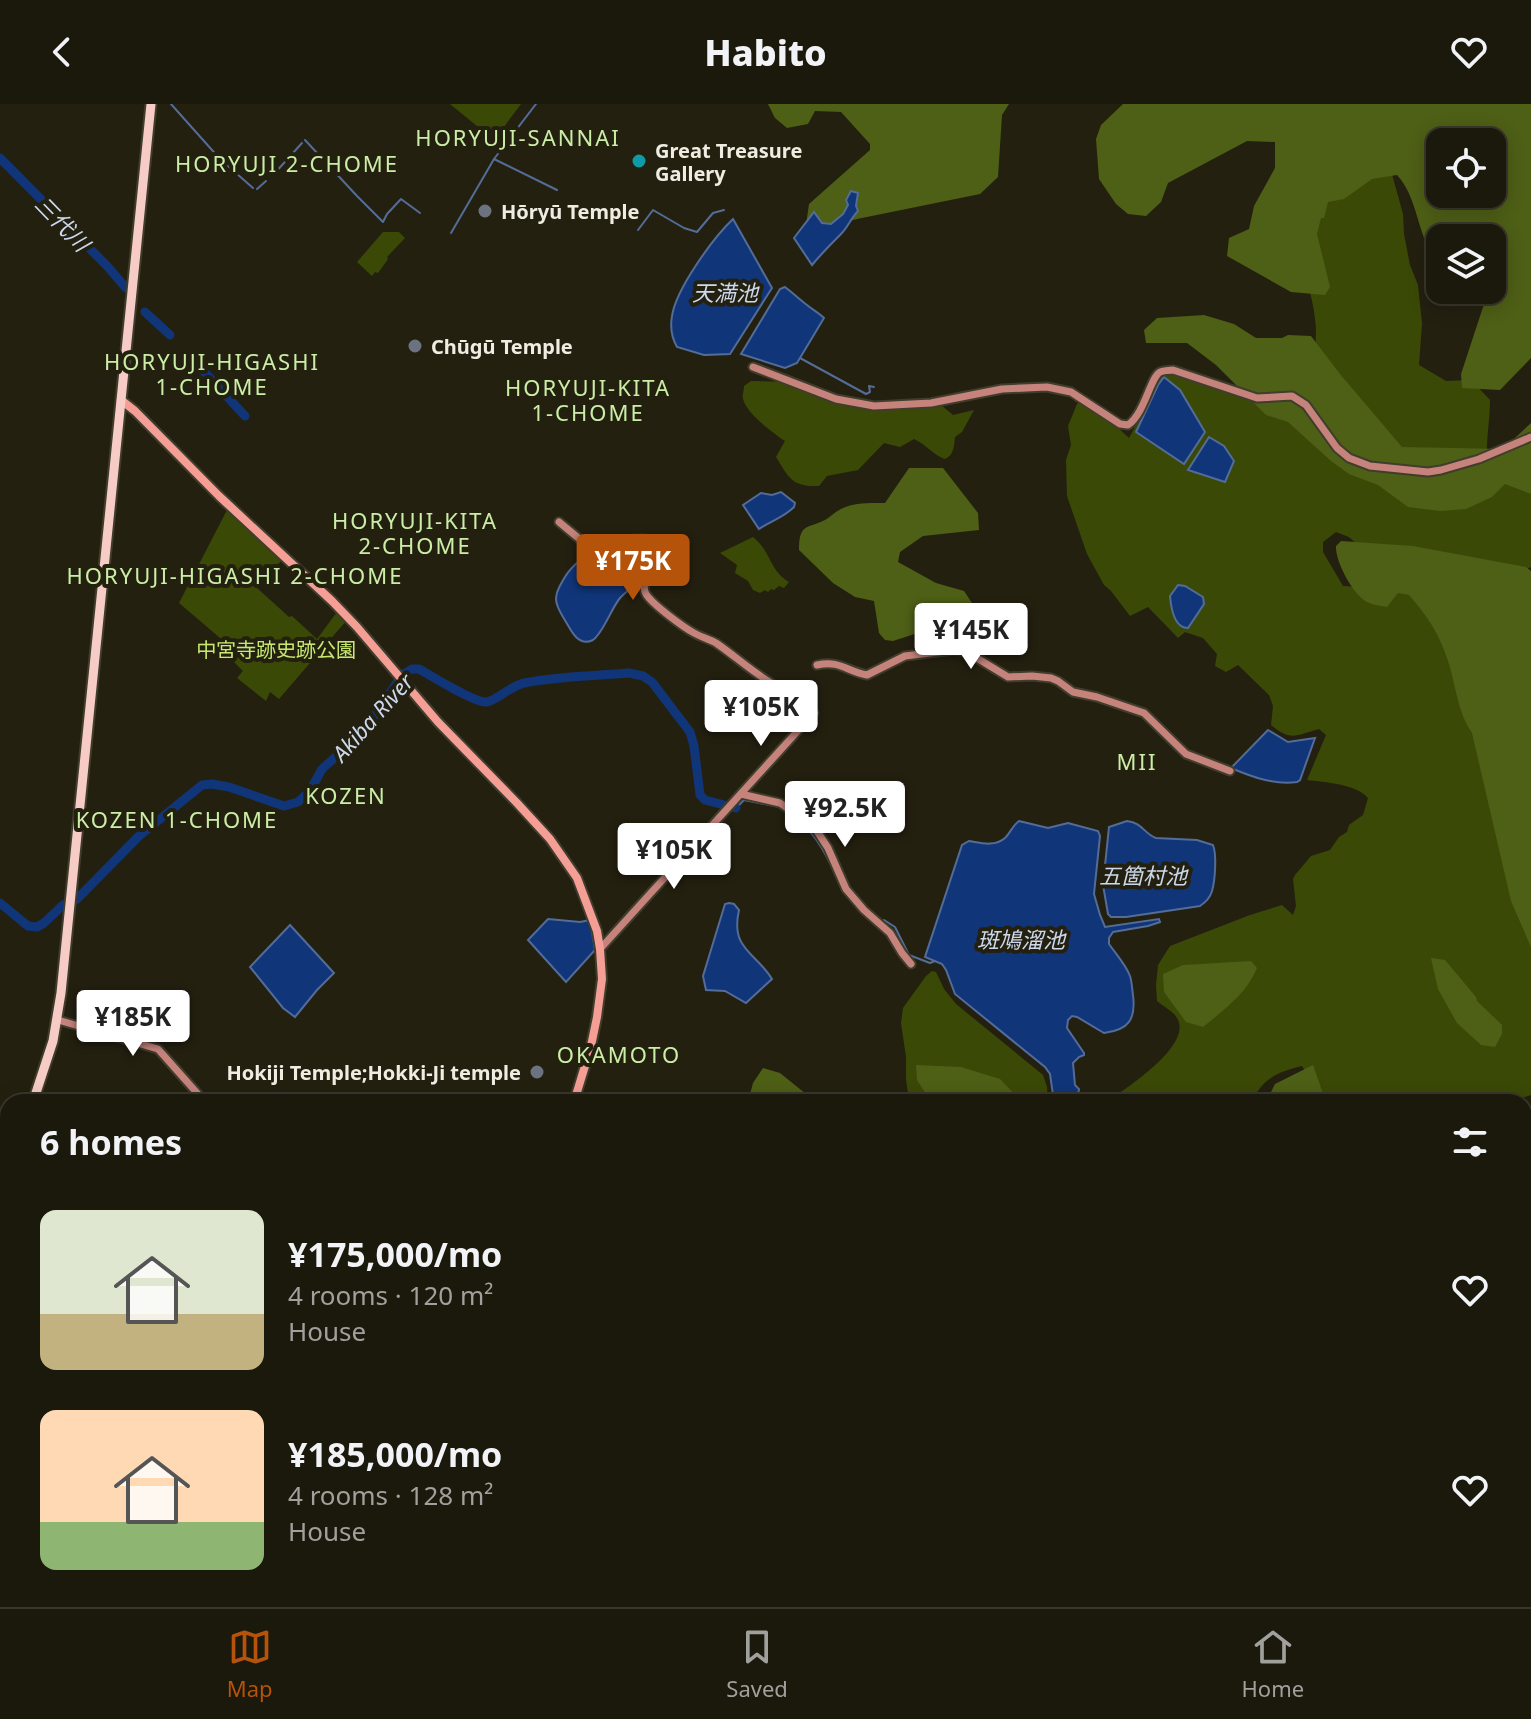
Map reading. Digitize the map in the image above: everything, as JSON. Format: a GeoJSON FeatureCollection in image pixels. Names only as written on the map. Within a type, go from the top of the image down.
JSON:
{"type":"FeatureCollection","features":[{"type":"Feature","properties":{"kind":"highway"},"geometry":{"type":"LineString","coordinates":[[36,1094],[49,1059],[58,1020],[151,104]]}},
{"type":"Feature","properties":{"kind":"main road"},"geometry":{"type":"LineString","coordinates":[[121,400],[340,610],[565,859],[577,878],[594,921],[600,949],[602,986],[591,1046],[576,1094]]}},
{"type":"Feature","properties":{"kind":"street"},"geometry":{"type":"LineString","coordinates":[[753,367],[836,399],[874,406],[931,403],[1002,389],[1047,387],[1071,392],[1120,424],[1128,425],[1143,407],[1156,376],[1173,370],[1257,398],[1292,396],[1306,405],[1337,448],[1349,458],[1370,466],[1428,472],[1479,459],[1531,437]]}},
{"type":"Feature","properties":{"kind":"street"},"geometry":{"type":"LineString","coordinates":[[559,522],[588,546],[643,538],[654,541],[660,547],[662,558],[644,584],[647,596],[686,628],[716,644],[771,683]]}},
{"type":"Feature","properties":{"kind":"street"},"geometry":{"type":"LineString","coordinates":[[817,665],[830,662],[867,675],[905,656],[961,650],[1010,678],[1051,678],[1073,692],[1144,713],[1186,754],[1230,771]]}},
{"type":"Feature","properties":{"kind":"street"},"geometry":{"type":"LineString","coordinates":[[600,949],[814,713],[789,696]]}},
{"type":"Feature","properties":{"kind":"street"},"geometry":{"type":"LineString","coordinates":[[741,794],[780,803],[815,828],[828,848],[846,889],[890,933],[911,964]]}},
{"type":"Feature","properties":{"kind":"street"},"geometry":{"type":"LineString","coordinates":[[58,1020],[158,1049],[198,1094]]}},
{"type":"Feature","properties":{"kind":"green space"},"geometry":{"type":"Polygon","coordinates":[[[450,104],[521,104],[494,140],[450,104]]]}},
{"type":"Feature","properties":{"kind":"green space"},"geometry":{"type":"Polygon","coordinates":[[[768,104],[1009,104],[1002,115],[998,177],[980,194],[819,229],[806,225],[809,204],[870,150],[870,144],[841,112],[815,111],[808,124],[787,128],[775,118],[768,104]]]}},
{"type":"Feature","properties":{"kind":"green space"},"geometry":{"type":"Polygon","coordinates":[[[1123,104],[1531,104],[1531,358],[1500,390],[1462,388],[1461,374],[1484,304],[1506,304],[1506,224],[1426,224],[1426,243],[1410,196],[1397,175],[1372,179],[1344,199],[1328,202],[1324,218],[1321,218],[1317,234],[1330,287],[1325,295],[1291,292],[1227,256],[1229,238],[1249,229],[1254,206],[1275,168],[1275,142],[1247,141],[1168,183],[1161,202],[1146,216],[1128,214],[1116,204],[1099,179],[1096,139],[1101,125],[1123,104]]]}},
{"type":"Feature","properties":{"kind":"green space"},"geometry":{"type":"Polygon","coordinates":[[[1390,167],[1403,214],[1410,265],[1418,285],[1422,323],[1419,365],[1446,381],[1471,380],[1490,400],[1487,458],[1531,462],[1531,567],[1516,574],[1368,554],[1349,537],[1336,532],[1323,542],[1323,552],[1343,586],[1373,588],[1401,584],[1451,625],[1531,922],[1531,1094],[1318,1094],[1302,1066],[1272,1077],[1256,1094],[1118,1094],[1155,1066],[1176,1041],[1180,1029],[1177,1018],[1157,1001],[1158,965],[1170,946],[1282,905],[1293,915],[1296,906],[1295,875],[1311,856],[1330,850],[1347,832],[1349,825],[1363,815],[1368,798],[1348,787],[1307,780],[1326,735],[1319,729],[1294,736],[1284,734],[1271,725],[1273,706],[1269,695],[1238,665],[1226,672],[1215,666],[1217,654],[1203,638],[1185,632],[1178,638],[1148,607],[1130,616],[1104,585],[1087,554],[1067,496],[1066,460],[1071,445],[1068,426],[1077,404],[1083,400],[1129,438],[1170,365],[1273,400],[1314,361],[1315,315],[1309,288],[1285,224],[1390,167]]]}},
{"type":"Feature","properties":{"kind":"green space"},"geometry":{"type":"Polygon","coordinates":[[[383,232],[399,232],[405,238],[387,257],[378,273],[372,276],[357,262],[383,232]]]}},
{"type":"Feature","properties":{"kind":"green space"},"geometry":{"type":"Polygon","coordinates":[[[1204,315],[1234,324],[1256,338],[1311,336],[1402,447],[1503,449],[1531,423],[1531,494],[1505,484],[1492,497],[1466,509],[1440,511],[1408,507],[1378,485],[1349,474],[1288,422],[1266,415],[1216,365],[1187,343],[1146,343],[1144,330],[1157,318],[1204,315]]]}},
{"type":"Feature","properties":{"kind":"green space"},"geometry":{"type":"Polygon","coordinates":[[[751,381],[790,382],[841,403],[940,404],[953,415],[974,410],[962,432],[955,437],[952,453],[945,459],[914,439],[900,447],[884,443],[858,470],[827,476],[819,486],[810,486],[797,483],[788,476],[776,457],[785,441],[761,423],[745,405],[744,386],[751,381]]]}},
{"type":"Feature","properties":{"kind":"green space"},"geometry":{"type":"Polygon","coordinates":[[[909,468],[943,468],[978,513],[979,530],[923,536],[900,552],[898,562],[936,583],[964,591],[978,612],[976,627],[969,633],[924,631],[893,641],[885,640],[879,633],[874,601],[855,597],[833,583],[799,550],[805,528],[846,507],[885,503],[909,468]]]}},
{"type":"Feature","properties":{"kind":"green space","name":"中宮寺跡史跡公園"},"geometry":{"type":"Polygon","coordinates":[[[227,510],[281,561],[256,587],[317,639],[337,612],[346,621],[279,699],[270,692],[266,701],[237,678],[243,671],[234,662],[240,655],[179,603],[227,510]]]}},
{"type":"Feature","properties":{"kind":"green space"},"geometry":{"type":"Polygon","coordinates":[[[753,537],[777,572],[789,582],[784,588],[779,586],[760,593],[753,590],[748,581],[735,573],[737,565],[720,553],[753,537]]]}},
{"type":"Feature","properties":{"kind":"green space"},"geometry":{"type":"Polygon","coordinates":[[[1341,541],[1413,546],[1526,567],[1531,571],[1531,947],[1511,901],[1472,733],[1460,707],[1441,642],[1409,595],[1398,593],[1387,607],[1362,598],[1338,560],[1336,546],[1341,541]]]}},
{"type":"Feature","properties":{"kind":"green space"},"geometry":{"type":"Polygon","coordinates":[[[1431,958],[1445,960],[1477,1001],[1502,1025],[1502,1034],[1495,1047],[1481,1045],[1457,1023],[1438,989],[1431,958]]]}},
{"type":"Feature","properties":{"kind":"green space"},"geometry":{"type":"Polygon","coordinates":[[[1251,961],[1257,968],[1253,977],[1234,1000],[1203,1027],[1186,1022],[1164,992],[1163,974],[1183,965],[1251,961]]]}},
{"type":"Feature","properties":{"kind":"green space"},"geometry":{"type":"Polygon","coordinates":[[[932,971],[936,972],[956,1004],[1043,1075],[1047,1094],[908,1094],[901,1023],[903,1008],[932,971]]]}},
{"type":"Feature","properties":{"kind":"green space"},"geometry":{"type":"Polygon","coordinates":[[[916,1065],[961,1067],[1000,1079],[1014,1094],[926,1094],[917,1080],[916,1065]]]}},
{"type":"Feature","properties":{"kind":"green space"},"geometry":{"type":"Polygon","coordinates":[[[1313,1065],[1323,1094],[1270,1094],[1275,1084],[1313,1065]]]}},
{"type":"Feature","properties":{"kind":"green space"},"geometry":{"type":"Polygon","coordinates":[[[763,1068],[780,1073],[806,1094],[750,1094],[763,1068]]]}},
{"type":"Feature","properties":{"kind":"water"},"geometry":{"type":"Polygon","coordinates":[[[851,191],[858,193],[858,211],[812,265],[794,238],[814,212],[822,223],[831,224],[843,214],[851,191]]]}},
{"type":"Feature","properties":{"kind":"water","name":"天満池"},"geometry":{"type":"Polygon","coordinates":[[[733,219],[772,288],[730,354],[704,355],[677,347],[671,320],[680,292],[706,251],[733,219]]]}},
{"type":"Feature","properties":{"kind":"water"},"geometry":{"type":"Polygon","coordinates":[[[785,287],[824,318],[797,363],[785,368],[741,354],[780,289],[785,287]]]}},
{"type":"Feature","properties":{"kind":"water"},"geometry":{"type":"Polygon","coordinates":[[[1164,377],[1180,390],[1205,432],[1184,464],[1136,432],[1164,377]]]}},
{"type":"Feature","properties":{"kind":"water"},"geometry":{"type":"Polygon","coordinates":[[[1209,437],[1224,446],[1234,461],[1225,482],[1188,470],[1209,437]]]}},
{"type":"Feature","properties":{"kind":"water"},"geometry":{"type":"Polygon","coordinates":[[[781,492],[795,503],[794,507],[759,529],[743,505],[761,493],[772,495],[781,492]]]}},
{"type":"Feature","properties":{"kind":"water"},"geometry":{"type":"Polygon","coordinates":[[[646,541],[656,546],[659,553],[657,561],[620,598],[597,637],[589,642],[578,639],[556,602],[558,590],[568,572],[585,557],[606,548],[641,546],[646,541]]]}},
{"type":"Feature","properties":{"kind":"water"},"geometry":{"type":"Polygon","coordinates":[[[1178,585],[1203,597],[1204,604],[1188,628],[1179,625],[1172,611],[1170,596],[1178,585]]]}},
{"type":"Feature","properties":{"kind":"water"},"geometry":{"type":"Polygon","coordinates":[[[1268,730],[1288,742],[1315,738],[1297,782],[1272,781],[1231,768],[1268,730]]]}},
{"type":"Feature","properties":{"kind":"water","name":"斑鳩溜池"},"geometry":{"type":"Polygon","coordinates":[[[1019,821],[1048,828],[1068,823],[1098,831],[1094,894],[1105,927],[1159,919],[1160,922],[1113,932],[1109,938],[1109,944],[1131,978],[1134,1003],[1129,1022],[1120,1029],[1104,1033],[1077,1017],[1072,1016],[1068,1020],[1067,1028],[1084,1053],[1073,1063],[1078,1094],[1053,1094],[1050,1074],[1045,1067],[955,994],[942,964],[925,957],[962,845],[969,841],[997,843],[1019,821]]]}},
{"type":"Feature","properties":{"kind":"water","name":"五箇村池"},"geometry":{"type":"Polygon","coordinates":[[[1127,821],[1156,838],[1197,840],[1213,845],[1214,881],[1206,901],[1200,906],[1126,917],[1111,917],[1108,914],[1103,885],[1109,827],[1127,821]]]}},
{"type":"Feature","properties":{"kind":"water"},"geometry":{"type":"Polygon","coordinates":[[[729,903],[739,910],[737,923],[741,942],[772,979],[746,1003],[725,991],[706,990],[703,976],[725,904],[729,903]]]}},
{"type":"Feature","properties":{"kind":"water"},"geometry":{"type":"Polygon","coordinates":[[[548,919],[590,920],[595,950],[566,982],[528,940],[548,919]]]}},
{"type":"Feature","properties":{"kind":"water"},"geometry":{"type":"Polygon","coordinates":[[[290,925],[334,973],[295,1017],[283,1008],[250,967],[290,925]]]}},
{"type":"Feature","properties":{"kind":"waterway"},"geometry":{"type":"LineString","coordinates":[[171,104],[220,159],[253,188]]}},
{"type":"Feature","properties":{"kind":"waterway"},"geometry":{"type":"LineString","coordinates":[[494,159],[536,104]]}},
{"type":"Feature","properties":{"kind":"waterway"},"geometry":{"type":"LineString","coordinates":[[305,140],[383,222],[401,199],[420,213]]}},
{"type":"Feature","properties":{"kind":"waterway"},"geometry":{"type":"LineString","coordinates":[[274,174],[302,143]]}},
{"type":"Feature","properties":{"kind":"waterway","name":"三代川"},"geometry":{"type":"LineString","coordinates":[[0,158],[126,288]]}},
{"type":"Feature","properties":{"kind":"waterway"},"geometry":{"type":"LineString","coordinates":[[451,233],[494,159],[557,190]]}},
{"type":"Feature","properties":{"kind":"waterway"},"geometry":{"type":"LineString","coordinates":[[257,189],[266,181]]}},
{"type":"Feature","properties":{"kind":"waterway"},"geometry":{"type":"LineString","coordinates":[[638,230],[653,210],[697,232],[713,213],[724,210]]}},
{"type":"Feature","properties":{"kind":"waterway"},"geometry":{"type":"LineString","coordinates":[[145,312],[170,335]]}},
{"type":"Feature","properties":{"kind":"waterway"},"geometry":{"type":"LineString","coordinates":[[800,358],[866,394],[870,392],[869,386],[874,387]]}},
{"type":"Feature","properties":{"kind":"waterway"},"geometry":{"type":"LineString","coordinates":[[197,364],[245,416]]}},
{"type":"Feature","properties":{"kind":"waterway","name":"Akiba River"},"geometry":{"type":"LineString","coordinates":[[0,903],[28,926],[37,927],[44,923],[63,905],[77,899],[139,836],[202,785],[229,787],[284,806],[298,802],[310,791],[322,769],[369,724],[402,675],[412,669],[419,669],[486,702],[519,685],[537,681],[629,673],[643,676],[652,682],[690,732],[700,795],[705,800],[736,808]]}},
{"type":"Feature","properties":{"kind":"waterway","name":"Akiba River"},"geometry":{"type":"LineString","coordinates":[[736,808],[744,800],[780,807]]}},
{"type":"Feature","properties":{"kind":"waterway","name":"Akiba River"},"geometry":{"type":"LineString","coordinates":[[801,823],[820,845],[842,888]]}},
{"type":"Feature","properties":{"kind":"waterway","name":"Akiba River"},"geometry":{"type":"LineString","coordinates":[[845,893],[862,912]]}},
{"type":"Feature","properties":{"kind":"waterway","name":"Akiba River"},"geometry":{"type":"LineString","coordinates":[[884,920],[895,927],[909,955],[930,963],[935,961]]}},
{"type":"Feature","properties":{"kind":"place","name":"Great Treasure Gallery"},"geometry":{"type":"Point","coordinates":[639,161]}},
{"type":"Feature","properties":{"kind":"place","name":"Hōryū Temple"},"geometry":{"type":"Point","coordinates":[485,211]}},
{"type":"Feature","properties":{"kind":"place","name":"Chūgū Temple"},"geometry":{"type":"Point","coordinates":[415,346]}},
{"type":"Feature","properties":{"kind":"place","name":"Hokiji Temple;Hokki-Ji temple"},"geometry":{"type":"Point","coordinates":[537,1072]}},
{"type":"Feature","properties":{"kind":"district","name":"HORYUJI-SANNAI"},"geometry":{"type":"Point","coordinates":[518,137]}},
{"type":"Feature","properties":{"kind":"district","name":"HORYUJI 2-CHOME"},"geometry":{"type":"Point","coordinates":[287,163]}},
{"type":"Feature","properties":{"kind":"district","name":"HORYUJI-HIGASHI 1-CHOME"},"geometry":{"type":"Point","coordinates":[212,374]}},
{"type":"Feature","properties":{"kind":"district","name":"HORYUJI-KITA 1-CHOME"},"geometry":{"type":"Point","coordinates":[588,400]}},
{"type":"Feature","properties":{"kind":"district","name":"HORYUJI-KITA 2-CHOME"},"geometry":{"type":"Point","coordinates":[415,532]}},
{"type":"Feature","properties":{"kind":"district","name":"HORYUJI-HIGASHI 2-CHOME"},"geometry":{"type":"Point","coordinates":[235,575]}},
{"type":"Feature","properties":{"kind":"district","name":"MII"},"geometry":{"type":"Point","coordinates":[1137,761]}},
{"type":"Feature","properties":{"kind":"district","name":"KOZEN"},"geometry":{"type":"Point","coordinates":[346,795]}},
{"type":"Feature","properties":{"kind":"district","name":"KOZEN 1-CHOME"},"geometry":{"type":"Point","coordinates":[177,819]}},
{"type":"Feature","properties":{"kind":"district","name":"OKAMOTO"},"geometry":{"type":"Point","coordinates":[619,1054]}}]}
